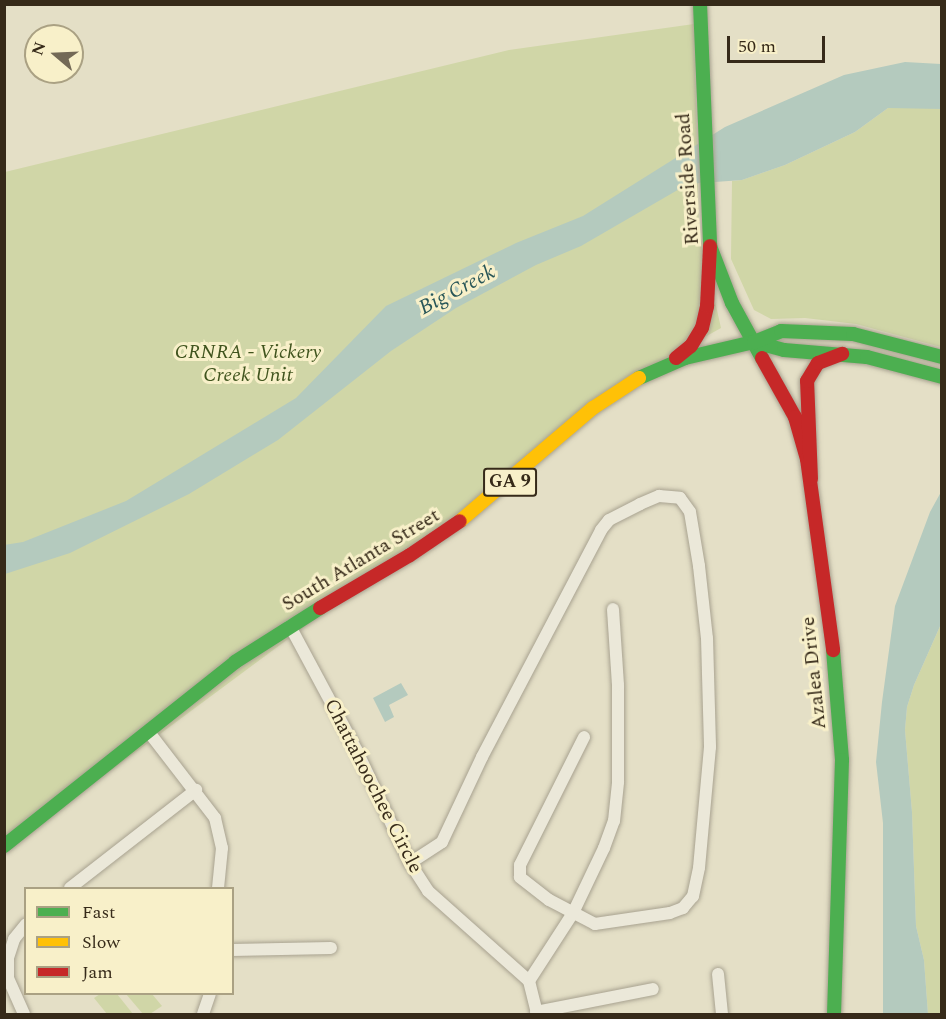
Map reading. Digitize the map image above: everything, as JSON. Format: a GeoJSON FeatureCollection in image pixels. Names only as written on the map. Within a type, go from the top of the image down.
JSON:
{"type":"FeatureCollection","features":[{"type":"Feature","properties":{"kind":"main road","name":"Riverside Road"},"geometry":{"type":"LineString","coordinates":[[700,4],[710,246],[723,285],[754,342]]}},
{"type":"Feature","properties":{"kind":"main road"},"geometry":{"type":"LineString","coordinates":[[663,366],[691,345],[702,328],[707,306],[710,246]]}},
{"type":"Feature","properties":{"kind":"main road","name":"South Atlanta Street"},"geometry":{"type":"LineString","coordinates":[[4,846],[236,662],[290,626],[453,527],[489,500],[593,408],[640,377],[663,366],[708,351],[754,342],[782,331],[814,330],[853,334],[942,357]]}},
{"type":"Feature","properties":{"kind":"main road","name":"South Atlanta Street"},"geometry":{"type":"LineString","coordinates":[[754,342],[784,350],[844,353],[885,361],[942,377]]}},
{"type":"Feature","properties":{"kind":"main road","name":"Azalea Drive"},"geometry":{"type":"LineString","coordinates":[[754,342],[795,417],[811,478],[838,696],[842,760],[834,1014]]}},
{"type":"Feature","properties":{"kind":"main road"},"geometry":{"type":"LineString","coordinates":[[811,478],[807,381],[818,363],[844,353]]}},
{"type":"Feature","properties":{"kind":"street"},"geometry":{"type":"LineString","coordinates":[[410,862],[442,842],[488,746],[601,530],[616,516],[659,496],[680,498],[690,512],[699,566],[707,660],[710,747],[699,868],[693,896],[683,908],[670,913],[595,924],[549,900],[520,877],[520,865],[584,737]]}},
{"type":"Feature","properties":{"kind":"street"},"geometry":{"type":"LineString","coordinates":[[613,609],[618,685],[618,782],[614,822],[573,913],[529,981],[536,1013],[653,989]]}},
{"type":"Feature","properties":{"kind":"street","name":"Chattahoochee Circle"},"geometry":{"type":"LineString","coordinates":[[290,626],[357,751],[410,862],[428,891],[529,981]]}},
{"type":"Feature","properties":{"kind":"street"},"geometry":{"type":"LineString","coordinates":[[148,731],[212,812],[220,833],[218,887]]}},
{"type":"Feature","properties":{"kind":"street"},"geometry":{"type":"LineString","coordinates":[[71,887],[196,790]]}},
{"type":"Feature","properties":{"kind":"street"},"geometry":{"type":"LineString","coordinates":[[24,926],[14,939],[8,958],[8,978],[24,1014]]}},
{"type":"Feature","properties":{"kind":"street"},"geometry":{"type":"LineString","coordinates":[[234,951],[331,948]]}},
{"type":"Feature","properties":{"kind":"street"},"geometry":{"type":"LineString","coordinates":[[718,974],[722,1014]]}},
{"type":"Feature","properties":{"kind":"street"},"geometry":{"type":"LineString","coordinates":[[203,1014],[209,995]]}},
{"type":"Feature","properties":{"kind":"green space","name":"CRNRA - Vickery Creek Unit"},"geometry":{"type":"Polygon","coordinates":[[[694,24],[699,230],[721,328],[667,358],[5,849],[5,172],[509,50],[694,24]]]}},
{"type":"Feature","properties":{"kind":"green space"},"geometry":{"type":"Polygon","coordinates":[[[888,108],[941,109],[941,347],[856,324],[805,318],[771,319],[754,310],[731,259],[732,181],[742,180],[785,165],[855,132],[888,108]]]}},
{"type":"Feature","properties":{"kind":"green space"},"geometry":{"type":"Polygon","coordinates":[[[941,624],[941,1014],[928,1014],[924,960],[916,926],[912,812],[905,730],[907,707],[914,685],[941,624]]]}},
{"type":"Feature","properties":{"kind":"green space"},"geometry":{"type":"Polygon","coordinates":[[[98,995],[118,995],[133,1014],[107,1014],[94,998],[98,995]]]}},
{"type":"Feature","properties":{"kind":"green space"},"geometry":{"type":"Polygon","coordinates":[[[127,995],[153,995],[162,1006],[150,1014],[143,1014],[127,995]]]}},
{"type":"Feature","properties":{"kind":"water","name":"Big Creek"},"geometry":{"type":"Polygon","coordinates":[[[905,62],[941,64],[941,109],[888,108],[855,132],[785,165],[742,180],[688,184],[581,246],[536,265],[456,308],[391,351],[278,440],[189,494],[70,553],[5,574],[4,545],[23,542],[126,501],[296,398],[386,306],[516,243],[583,216],[725,127],[844,75],[905,62]]]}},
{"type":"Feature","properties":{"kind":"water"},"geometry":{"type":"Polygon","coordinates":[[[941,492],[941,624],[914,685],[907,707],[905,730],[912,812],[916,926],[924,960],[928,1014],[883,1014],[883,823],[876,762],[882,702],[895,606],[930,512],[941,492]]]}},
{"type":"Feature","properties":{"kind":"water"},"geometry":{"type":"Polygon","coordinates":[[[401,683],[408,695],[389,705],[394,717],[385,722],[373,698],[401,683]]]}},
{"type":"Feature","properties":{"kind":"traffic: fast"},"geometry":{"type":"LineString","coordinates":[[700,4],[710,246],[732,303],[762,358]]}},
{"type":"Feature","properties":{"kind":"traffic: fast"},"geometry":{"type":"LineString","coordinates":[[639,378],[685,358],[754,342],[781,331],[853,334],[942,357]]}},
{"type":"Feature","properties":{"kind":"traffic: fast"},"geometry":{"type":"LineString","coordinates":[[754,342],[784,350],[867,357],[942,377]]}},
{"type":"Feature","properties":{"kind":"traffic: fast"},"geometry":{"type":"LineString","coordinates":[[4,846],[235,662],[320,608]]}},
{"type":"Feature","properties":{"kind":"traffic: fast"},"geometry":{"type":"LineString","coordinates":[[833,650],[842,760],[834,1014]]}},
{"type":"Feature","properties":{"kind":"traffic: slow"},"geometry":{"type":"LineString","coordinates":[[460,521],[593,408],[639,378]]}},
{"type":"Feature","properties":{"kind":"traffic: jam"},"geometry":{"type":"LineString","coordinates":[[676,358],[691,346],[702,328],[707,306],[710,246]]}},
{"type":"Feature","properties":{"kind":"traffic: jam"},"geometry":{"type":"LineString","coordinates":[[811,479],[807,381],[818,363],[842,354]]}},
{"type":"Feature","properties":{"kind":"traffic: jam"},"geometry":{"type":"LineString","coordinates":[[762,358],[795,417],[807,459],[833,650]]}},
{"type":"Feature","properties":{"kind":"traffic: jam"},"geometry":{"type":"LineString","coordinates":[[320,608],[410,555],[460,521]]}}]}
